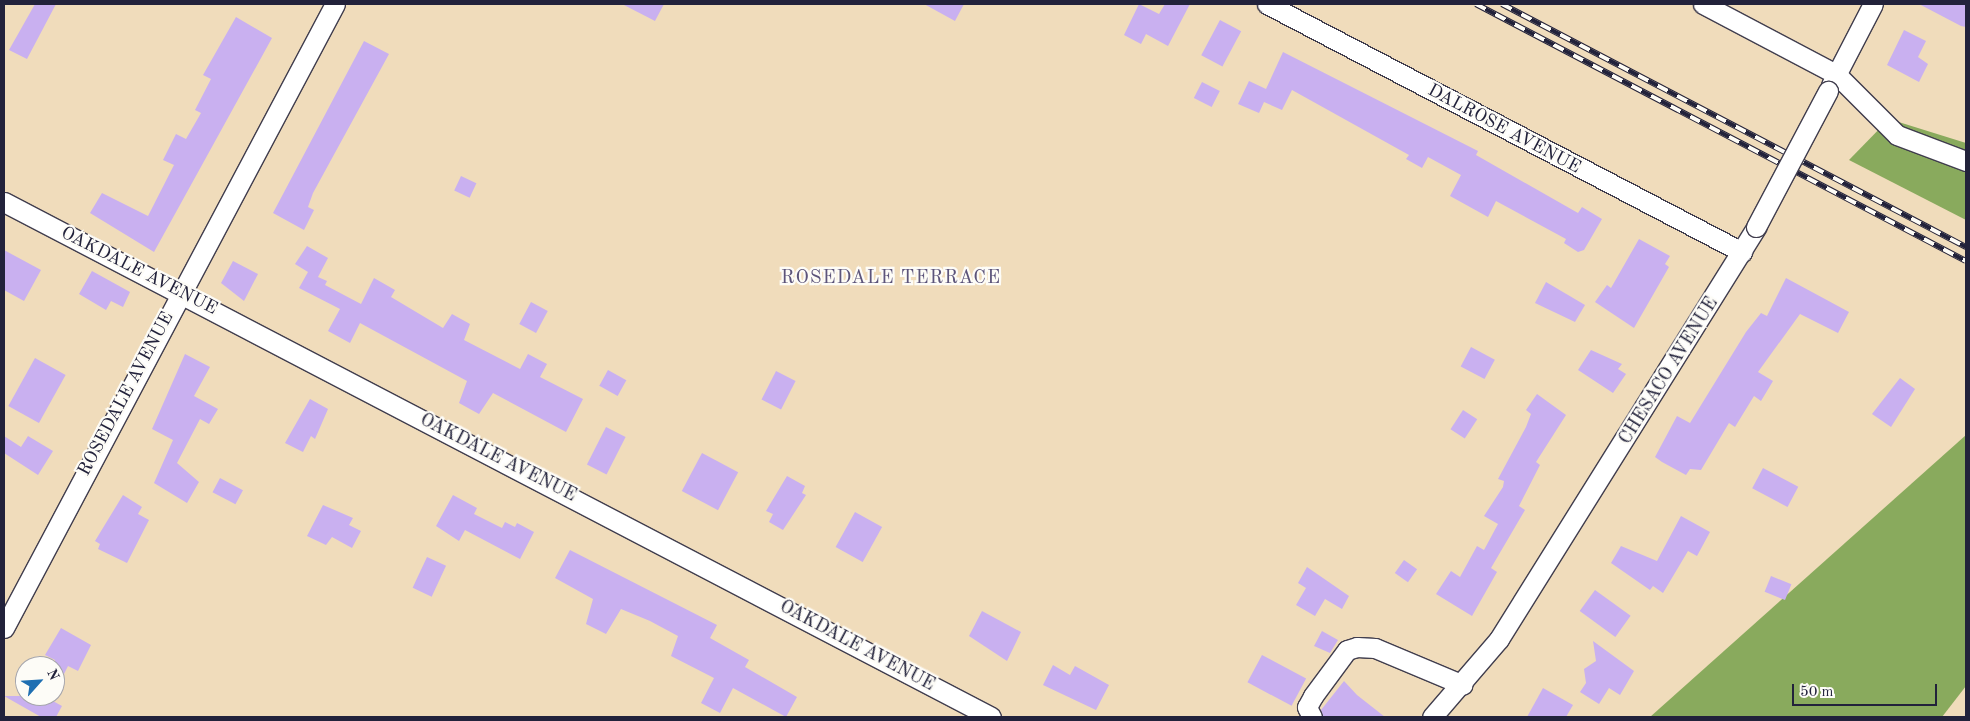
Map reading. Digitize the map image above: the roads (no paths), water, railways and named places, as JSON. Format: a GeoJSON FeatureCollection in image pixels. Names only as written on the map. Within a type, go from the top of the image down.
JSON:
{"type":"FeatureCollection","features":[{"type":"Feature","properties":{"kind":"street","name":"ROSEDALE AVENUE"},"geometry":{"type":"LineString","coordinates":[[4,628],[180,292],[335,4]]}},
{"type":"Feature","properties":{"kind":"street","name":"DALROSE AVENUE"},"geometry":{"type":"LineString","coordinates":[[1267,4],[1742,252]]}},
{"type":"Feature","properties":{"kind":"street"},"geometry":{"type":"LineString","coordinates":[[1703,4],[1836,74],[1897,135],[1966,161]]}},
{"type":"Feature","properties":{"kind":"street","name":"CHESACO AVENUE"},"geometry":{"type":"LineString","coordinates":[[1432,717],[1463,685],[1524,601],[1742,252],[1873,4]]}},
{"type":"Feature","properties":{"kind":"street","name":"OAKDALE AVENUE"},"geometry":{"type":"LineString","coordinates":[[4,202],[180,292],[991,717]]}},
{"type":"Feature","properties":{"kind":"street"},"geometry":{"type":"LineString","coordinates":[[1312,717],[1307,707],[1347,650],[1375,648],[1463,685]]}},
{"type":"Feature","properties":{"kind":"railway"},"geometry":{"type":"LineString","coordinates":[[1476,4],[1966,261]]}},
{"type":"Feature","properties":{"kind":"railway"},"geometry":{"type":"LineString","coordinates":[[1502,4],[1966,247]]}},
{"type":"Feature","properties":{"kind":"district","name":"ROSEDALE TERRACE"},"geometry":{"type":"Point","coordinates":[891,279]}}]}
